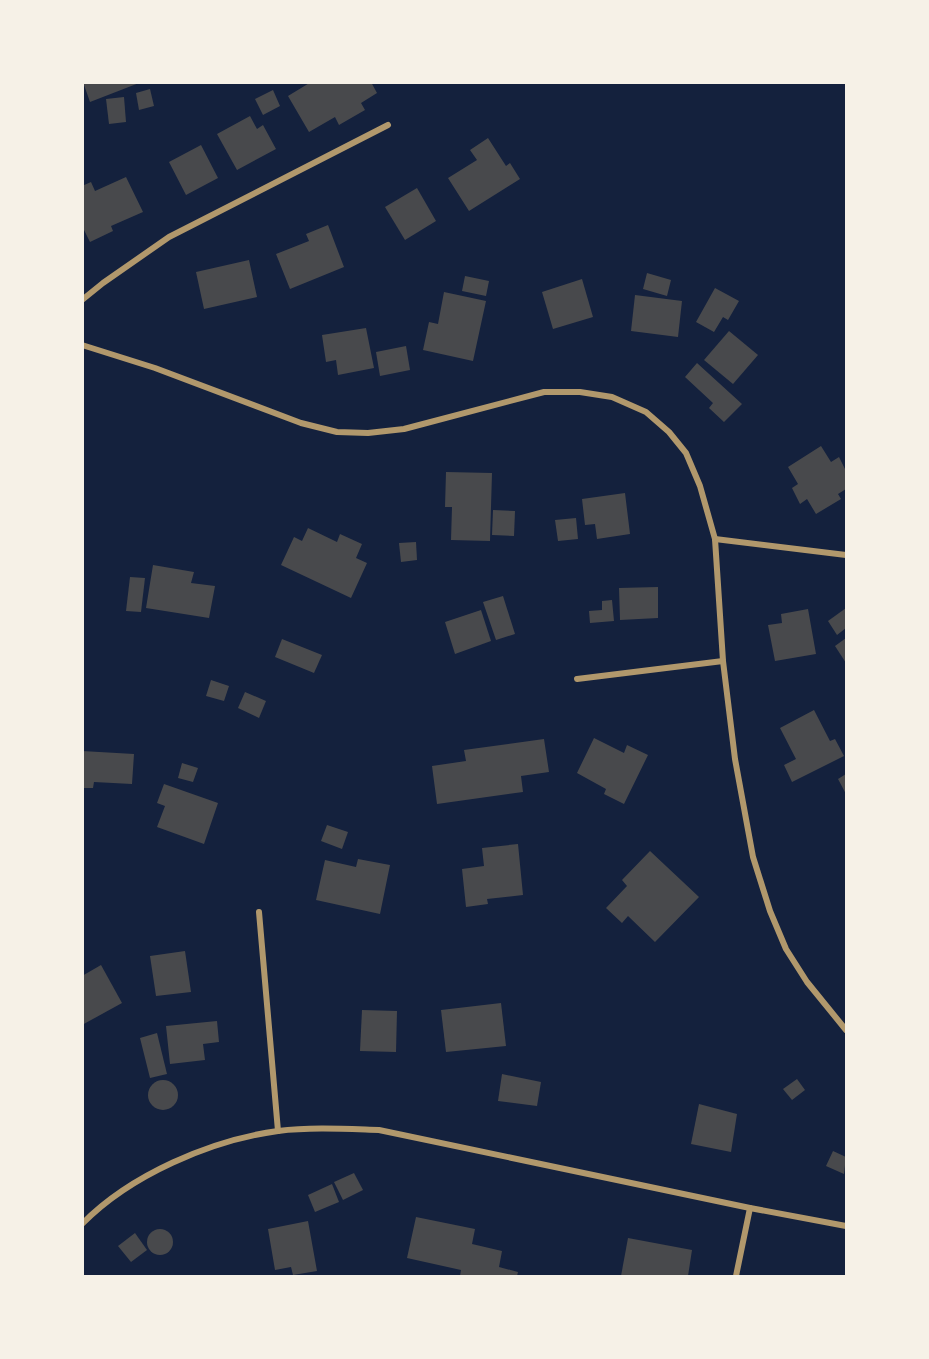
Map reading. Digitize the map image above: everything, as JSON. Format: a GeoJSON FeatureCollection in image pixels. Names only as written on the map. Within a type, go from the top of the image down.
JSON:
{"type":"FeatureCollection","features":[{"type":"Feature","properties":{"kind":"street"},"geometry":{"type":"LineString","coordinates":[[82,300],[169,237],[388,125]]}},
{"type":"Feature","properties":{"kind":"street"},"geometry":{"type":"LineString","coordinates":[[82,345],[155,368],[301,423],[337,432],[368,433],[404,429],[544,392],[580,392],[612,396],[646,412],[669,432],[686,453],[700,486],[715,539],[723,661],[735,759],[753,857],[770,911],[786,949],[807,982],[846,1030]]}},
{"type":"Feature","properties":{"kind":"street"},"geometry":{"type":"LineString","coordinates":[[715,539],[846,555]]}},
{"type":"Feature","properties":{"kind":"street"},"geometry":{"type":"LineString","coordinates":[[577,679],[723,661]]}},
{"type":"Feature","properties":{"kind":"street"},"geometry":{"type":"LineString","coordinates":[[259,912],[279,1131]]}},
{"type":"Feature","properties":{"kind":"street"},"geometry":{"type":"LineString","coordinates":[[82,1224],[140,1180],[183,1158],[221,1144],[279,1131],[344,1129],[379,1130],[846,1226]]}},
{"type":"Feature","properties":{"kind":"street"},"geometry":{"type":"LineString","coordinates":[[736,1276],[750,1208]]}},
{"type":"Feature","properties":{"kind":"building"},"geometry":{"type":"Polygon","coordinates":[[[83,82],[139,82],[139,83],[90,102],[83,82]]]}},
{"type":"Feature","properties":{"kind":"building"},"geometry":{"type":"Polygon","coordinates":[[[311,82],[371,82],[377,93],[361,103],[365,110],[339,125],[335,117],[309,132],[288,96],[311,82]]]}},
{"type":"Feature","properties":{"kind":"building"},"geometry":{"type":"Polygon","coordinates":[[[150,89],[154,106],[139,110],[136,93],[150,89]]]}},
{"type":"Feature","properties":{"kind":"building"},"geometry":{"type":"Polygon","coordinates":[[[273,90],[280,106],[263,115],[255,99],[273,90]]]}},
{"type":"Feature","properties":{"kind":"building"},"geometry":{"type":"Polygon","coordinates":[[[124,97],[126,122],[109,124],[106,99],[124,97]]]}},
{"type":"Feature","properties":{"kind":"building"},"geometry":{"type":"Polygon","coordinates":[[[250,116],[257,129],[263,125],[276,149],[237,170],[217,134],[250,116]]]}},
{"type":"Feature","properties":{"kind":"building"},"geometry":{"type":"Polygon","coordinates":[[[488,138],[506,166],[510,163],[520,179],[469,211],[448,178],[477,160],[470,150],[488,138]]]}},
{"type":"Feature","properties":{"kind":"building"},"geometry":{"type":"Polygon","coordinates":[[[201,145],[218,178],[186,195],[169,162],[201,145]]]}},
{"type":"Feature","properties":{"kind":"building"},"geometry":{"type":"Polygon","coordinates":[[[126,177],[143,212],[111,226],[113,231],[90,242],[82,226],[82,186],[91,182],[95,191],[126,177]]]}},
{"type":"Feature","properties":{"kind":"building"},"geometry":{"type":"Polygon","coordinates":[[[417,188],[436,221],[405,240],[385,207],[417,188]]]}},
{"type":"Feature","properties":{"kind":"building"},"geometry":{"type":"Polygon","coordinates":[[[328,225],[344,267],[290,289],[276,254],[309,241],[306,234],[328,225]]]}},
{"type":"Feature","properties":{"kind":"building"},"geometry":{"type":"Polygon","coordinates":[[[249,260],[257,297],[204,309],[196,272],[249,260]]]}},
{"type":"Feature","properties":{"kind":"building"},"geometry":{"type":"Polygon","coordinates":[[[647,273],[671,280],[667,296],[643,289],[647,273]]]}},
{"type":"Feature","properties":{"kind":"building"},"geometry":{"type":"Polygon","coordinates":[[[465,276],[489,281],[486,296],[462,291],[465,276]]]}},
{"type":"Feature","properties":{"kind":"building"},"geometry":{"type":"Polygon","coordinates":[[[582,279],[593,317],[553,329],[542,292],[582,279]]]}},
{"type":"Feature","properties":{"kind":"building"},"geometry":{"type":"Polygon","coordinates":[[[715,288],[739,301],[728,320],[723,317],[714,332],[696,322],[715,288]]]}},
{"type":"Feature","properties":{"kind":"building"},"geometry":{"type":"Polygon","coordinates":[[[444,292],[486,301],[473,361],[423,350],[429,322],[438,324],[444,292]]]}},
{"type":"Feature","properties":{"kind":"building"},"geometry":{"type":"Polygon","coordinates":[[[635,295],[682,301],[678,337],[631,331],[635,295]]]}},
{"type":"Feature","properties":{"kind":"building"},"geometry":{"type":"Polygon","coordinates":[[[366,328],[374,368],[338,375],[336,360],[326,362],[322,335],[366,328]]]}},
{"type":"Feature","properties":{"kind":"building"},"geometry":{"type":"Polygon","coordinates":[[[729,331],[758,355],[733,384],[704,360],[729,331]]]}},
{"type":"Feature","properties":{"kind":"building"},"geometry":{"type":"Polygon","coordinates":[[[406,346],[410,370],[380,376],[376,352],[406,346]]]}},
{"type":"Feature","properties":{"kind":"building"},"geometry":{"type":"Polygon","coordinates":[[[697,363],[742,404],[724,422],[709,408],[713,403],[685,377],[697,363]]]}},
{"type":"Feature","properties":{"kind":"building"},"geometry":{"type":"Polygon","coordinates":[[[821,446],[831,462],[839,457],[846,471],[846,489],[838,494],[841,499],[816,514],[807,499],[800,504],[792,488],[798,484],[788,467],[821,446]]]}},
{"type":"Feature","properties":{"kind":"building"},"geometry":{"type":"Polygon","coordinates":[[[446,472],[492,473],[490,541],[451,540],[452,507],[445,507],[446,472]]]}},
{"type":"Feature","properties":{"kind":"building"},"geometry":{"type":"Polygon","coordinates":[[[625,493],[630,534],[597,539],[595,524],[585,525],[582,499],[625,493]]]}},
{"type":"Feature","properties":{"kind":"building"},"geometry":{"type":"Polygon","coordinates":[[[493,510],[515,511],[514,536],[492,535],[493,510]]]}},
{"type":"Feature","properties":{"kind":"building"},"geometry":{"type":"Polygon","coordinates":[[[576,518],[578,539],[558,541],[555,520],[576,518]]]}},
{"type":"Feature","properties":{"kind":"building"},"geometry":{"type":"Polygon","coordinates":[[[308,528],[337,542],[340,534],[362,544],[356,558],[367,563],[351,598],[281,565],[294,537],[302,541],[308,528]]]}},
{"type":"Feature","properties":{"kind":"building"},"geometry":{"type":"Polygon","coordinates":[[[416,542],[417,560],[401,562],[399,543],[416,542]]]}},
{"type":"Feature","properties":{"kind":"building"},"geometry":{"type":"Polygon","coordinates":[[[153,565],[194,572],[191,583],[215,586],[209,618],[146,608],[153,565]]]}},
{"type":"Feature","properties":{"kind":"building"},"geometry":{"type":"Polygon","coordinates":[[[130,577],[145,578],[141,612],[126,611],[130,577]]]}},
{"type":"Feature","properties":{"kind":"building"},"geometry":{"type":"Polygon","coordinates":[[[658,587],[658,618],[620,620],[619,588],[658,587]]]}},
{"type":"Feature","properties":{"kind":"building"},"geometry":{"type":"Polygon","coordinates":[[[503,596],[515,634],[496,640],[483,602],[503,596]]]}},
{"type":"Feature","properties":{"kind":"building"},"geometry":{"type":"Polygon","coordinates":[[[612,600],[614,621],[590,623],[589,611],[602,610],[602,601],[612,600]]]}},
{"type":"Feature","properties":{"kind":"building"},"geometry":{"type":"Polygon","coordinates":[[[846,608],[846,628],[837,635],[828,621],[846,608]]]}},
{"type":"Feature","properties":{"kind":"building"},"geometry":{"type":"Polygon","coordinates":[[[808,609],[816,654],[775,661],[768,625],[782,623],[781,614],[808,609]]]}},
{"type":"Feature","properties":{"kind":"building"},"geometry":{"type":"Polygon","coordinates":[[[481,610],[491,641],[455,654],[445,622],[481,610]]]}},
{"type":"Feature","properties":{"kind":"building"},"geometry":{"type":"Polygon","coordinates":[[[846,638],[846,663],[835,646],[846,638]]]}},
{"type":"Feature","properties":{"kind":"building"},"geometry":{"type":"Polygon","coordinates":[[[282,639],[322,655],[314,673],[275,657],[282,639]]]}},
{"type":"Feature","properties":{"kind":"building"},"geometry":{"type":"Polygon","coordinates":[[[211,680],[229,686],[224,701],[206,696],[211,680]]]}},
{"type":"Feature","properties":{"kind":"building"},"geometry":{"type":"Polygon","coordinates":[[[245,692],[266,701],[259,718],[238,708],[245,692]]]}},
{"type":"Feature","properties":{"kind":"building"},"geometry":{"type":"Polygon","coordinates":[[[814,710],[830,741],[835,739],[844,756],[792,782],[784,765],[796,759],[780,728],[814,710]]]}},
{"type":"Feature","properties":{"kind":"building"},"geometry":{"type":"Polygon","coordinates":[[[594,738],[624,753],[627,745],[648,755],[624,804],[604,794],[606,789],[577,773],[594,738]]]}},
{"type":"Feature","properties":{"kind":"building"},"geometry":{"type":"Polygon","coordinates":[[[544,739],[549,772],[521,776],[523,792],[437,804],[432,766],[466,761],[464,750],[544,739]]]}},
{"type":"Feature","properties":{"kind":"building"},"geometry":{"type":"Polygon","coordinates":[[[82,751],[134,754],[132,784],[94,782],[93,788],[82,788],[82,751]]]}},
{"type":"Feature","properties":{"kind":"building"},"geometry":{"type":"Polygon","coordinates":[[[182,763],[198,768],[193,782],[178,778],[182,763]]]}},
{"type":"Feature","properties":{"kind":"building"},"geometry":{"type":"Polygon","coordinates":[[[846,774],[846,794],[838,779],[846,774]]]}},
{"type":"Feature","properties":{"kind":"building"},"geometry":{"type":"Polygon","coordinates":[[[164,784],[218,803],[204,844],[157,827],[165,806],[157,803],[164,784]]]}},
{"type":"Feature","properties":{"kind":"building"},"geometry":{"type":"Polygon","coordinates":[[[327,825],[348,832],[342,849],[321,841],[327,825]]]}},
{"type":"Feature","properties":{"kind":"building"},"geometry":{"type":"Polygon","coordinates":[[[518,844],[523,895],[487,899],[488,904],[466,907],[462,869],[484,866],[482,848],[518,844]]]}},
{"type":"Feature","properties":{"kind":"building"},"geometry":{"type":"Polygon","coordinates":[[[650,851],[699,897],[655,942],[628,916],[622,923],[606,908],[627,886],[622,880],[650,851]]]}},
{"type":"Feature","properties":{"kind":"building"},"geometry":{"type":"Polygon","coordinates":[[[358,859],[390,865],[380,914],[316,900],[325,860],[356,867],[358,859]]]}},
{"type":"Feature","properties":{"kind":"building"},"geometry":{"type":"Polygon","coordinates":[[[185,951],[191,992],[156,996],[150,956],[185,951]]]}},
{"type":"Feature","properties":{"kind":"building"},"geometry":{"type":"Polygon","coordinates":[[[101,965],[122,1003],[82,1025],[82,976],[101,965]]]}},
{"type":"Feature","properties":{"kind":"building"},"geometry":{"type":"Polygon","coordinates":[[[501,1003],[506,1046],[446,1052],[441,1010],[501,1003]]]}},
{"type":"Feature","properties":{"kind":"building"},"geometry":{"type":"Polygon","coordinates":[[[362,1010],[397,1011],[396,1052],[360,1051],[362,1010]]]}},
{"type":"Feature","properties":{"kind":"building"},"geometry":{"type":"Polygon","coordinates":[[[217,1021],[219,1042],[203,1044],[205,1060],[170,1064],[166,1026],[217,1021]]]}},
{"type":"Feature","properties":{"kind":"building"},"geometry":{"type":"Polygon","coordinates":[[[157,1033],[167,1074],[150,1078],[140,1038],[157,1033]]]}},
{"type":"Feature","properties":{"kind":"building"},"geometry":{"type":"Polygon","coordinates":[[[502,1074],[541,1082],[537,1106],[498,1101],[502,1074]]]}},
{"type":"Feature","properties":{"kind":"building"},"geometry":{"type":"Polygon","coordinates":[[[797,1079],[805,1090],[792,1100],[783,1089],[797,1079]]]}},
{"type":"Feature","properties":{"kind":"building"},"geometry":{"type":"Polygon","coordinates":[[[163,1080],[174,1084],[178,1095],[174,1106],[163,1110],[152,1106],[148,1095],[152,1084],[163,1080]]]}},
{"type":"Feature","properties":{"kind":"building"},"geometry":{"type":"Polygon","coordinates":[[[699,1104],[737,1114],[731,1152],[691,1144],[699,1104]]]}},
{"type":"Feature","properties":{"kind":"building"},"geometry":{"type":"Polygon","coordinates":[[[833,1151],[846,1157],[844,1174],[826,1166],[833,1151]]]}},
{"type":"Feature","properties":{"kind":"building"},"geometry":{"type":"Polygon","coordinates":[[[354,1173],[363,1190],[343,1200],[334,1182],[354,1173]]]}},
{"type":"Feature","properties":{"kind":"building"},"geometry":{"type":"Polygon","coordinates":[[[332,1184],[339,1202],[315,1212],[308,1195],[332,1184]]]}},
{"type":"Feature","properties":{"kind":"building"},"geometry":{"type":"Polygon","coordinates":[[[416,1217],[475,1229],[472,1244],[502,1251],[499,1267],[518,1272],[517,1276],[460,1276],[461,1270],[407,1258],[416,1217]]]}},
{"type":"Feature","properties":{"kind":"building"},"geometry":{"type":"Polygon","coordinates":[[[308,1221],[317,1271],[293,1275],[291,1267],[275,1270],[268,1229],[308,1221]]]}},
{"type":"Feature","properties":{"kind":"building"},"geometry":{"type":"Polygon","coordinates":[[[160,1229],[169,1233],[173,1242],[169,1251],[160,1255],[151,1251],[147,1242],[151,1233],[160,1229]]]}},
{"type":"Feature","properties":{"kind":"building"},"geometry":{"type":"Polygon","coordinates":[[[135,1233],[147,1250],[131,1262],[118,1246],[135,1233]]]}},
{"type":"Feature","properties":{"kind":"building"},"geometry":{"type":"Polygon","coordinates":[[[628,1238],[692,1250],[688,1276],[621,1276],[628,1238]]]}}]}
